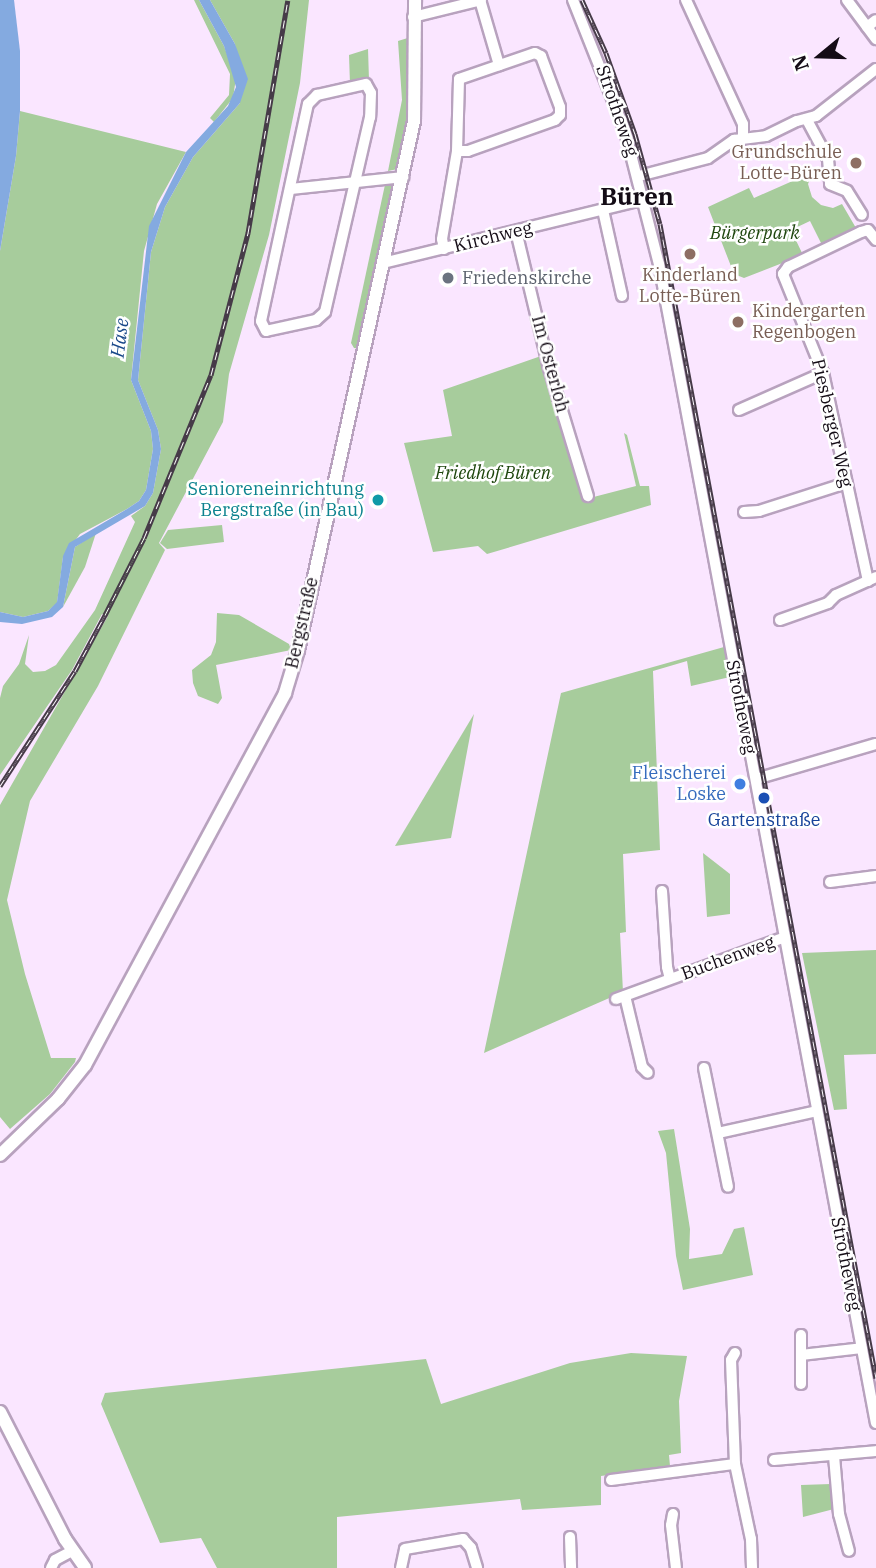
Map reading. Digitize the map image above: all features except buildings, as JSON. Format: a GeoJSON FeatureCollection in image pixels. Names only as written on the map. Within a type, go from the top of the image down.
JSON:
{"type":"FeatureCollection","features":[{"type":"Feature","properties":{"kind":"street","name":"Bergstraße"},"geometry":{"type":"LineString","coordinates":[[0,1155],[58,1099],[85,1065],[278,709],[298,650],[403,177],[416,98],[412,0]]}},
{"type":"Feature","properties":{"kind":"street"},"geometry":{"type":"LineString","coordinates":[[413,17],[480,0],[499,65]]}},
{"type":"Feature","properties":{"kind":"street","name":"Strotheweg"},"geometry":{"type":"LineString","coordinates":[[573,0],[606,77],[645,199],[876,1423]]}},
{"type":"Feature","properties":{"kind":"street"},"geometry":{"type":"LineString","coordinates":[[686,0],[743,124],[743,137]]}},
{"type":"Feature","properties":{"kind":"street"},"geometry":{"type":"LineString","coordinates":[[847,0],[876,39]]}},
{"type":"Feature","properties":{"kind":"street"},"geometry":{"type":"LineString","coordinates":[[867,27],[876,20]]}},
{"type":"Feature","properties":{"kind":"street"},"geometry":{"type":"LineString","coordinates":[[444,248],[442,239],[457,151],[459,79],[535,53],[541,56],[560,107],[560,114],[555,120],[468,150],[457,151]]}},
{"type":"Feature","properties":{"kind":"street"},"geometry":{"type":"LineString","coordinates":[[639,176],[708,158],[743,137],[766,136],[797,121],[807,120],[847,94],[855,83],[876,69]]}},
{"type":"Feature","properties":{"kind":"street"},"geometry":{"type":"LineString","coordinates":[[366,84],[371,93],[371,106],[354,181],[322,317],[271,332],[262,327],[261,321],[312,99],[366,84]]}},
{"type":"Feature","properties":{"kind":"street"},"geometry":{"type":"LineString","coordinates":[[807,120],[828,159],[830,184],[847,191],[862,215]]}},
{"type":"Feature","properties":{"kind":"street"},"geometry":{"type":"LineString","coordinates":[[291,189],[403,177]]}},
{"type":"Feature","properties":{"kind":"street","name":"Kirchweg"},"geometry":{"type":"LineString","coordinates":[[383,263],[645,199]]}},
{"type":"Feature","properties":{"kind":"street"},"geometry":{"type":"LineString","coordinates":[[603,210],[622,296]]}},
{"type":"Feature","properties":{"kind":"street","name":"Piesberger Weg"},"geometry":{"type":"LineString","coordinates":[[872,579],[846,483],[823,373],[784,279],[784,270],[868,230],[876,240]]}},
{"type":"Feature","properties":{"kind":"street","name":"Im Osterloh"},"geometry":{"type":"LineString","coordinates":[[516,231],[549,368],[588,496]]}},
{"type":"Feature","properties":{"kind":"street"},"geometry":{"type":"LineString","coordinates":[[739,410],[823,373]]}},
{"type":"Feature","properties":{"kind":"street"},"geometry":{"type":"LineString","coordinates":[[744,512],[759,511],[846,483]]}},
{"type":"Feature","properties":{"kind":"street"},"geometry":{"type":"LineString","coordinates":[[780,620],[828,603],[836,595],[872,579]]}},
{"type":"Feature","properties":{"kind":"street"},"geometry":{"type":"LineString","coordinates":[[755,779],[876,744]]}},
{"type":"Feature","properties":{"kind":"street"},"geometry":{"type":"LineString","coordinates":[[830,882],[876,876]]}},
{"type":"Feature","properties":{"kind":"street","name":"Buchenweg"},"geometry":{"type":"LineString","coordinates":[[662,891],[670,979]]}},
{"type":"Feature","properties":{"kind":"street","name":"Buchenweg"},"geometry":{"type":"LineString","coordinates":[[648,1073],[642,1067],[620,998],[785,937]]}},
{"type":"Feature","properties":{"kind":"street"},"geometry":{"type":"LineString","coordinates":[[704,1068],[727,1187]]}},
{"type":"Feature","properties":{"kind":"street"},"geometry":{"type":"LineString","coordinates":[[718,1133],[817,1111]]}},
{"type":"Feature","properties":{"kind":"street"},"geometry":{"type":"LineString","coordinates":[[801,1335],[802,1384]]}},
{"type":"Feature","properties":{"kind":"street"},"geometry":{"type":"LineString","coordinates":[[801,1355],[862,1348]]}},
{"type":"Feature","properties":{"kind":"street"},"geometry":{"type":"LineString","coordinates":[[735,1353],[731,1360],[735,1464],[751,1539],[752,1568]]}},
{"type":"Feature","properties":{"kind":"street"},"geometry":{"type":"LineString","coordinates":[[1,1415],[72,1550],[85,1568]]}},
{"type":"Feature","properties":{"kind":"street"},"geometry":{"type":"LineString","coordinates":[[774,1460],[876,1451]]}},
{"type":"Feature","properties":{"kind":"street"},"geometry":{"type":"LineString","coordinates":[[834,1456],[839,1514],[849,1551]]}},
{"type":"Feature","properties":{"kind":"street"},"geometry":{"type":"LineString","coordinates":[[611,1480],[735,1464]]}},
{"type":"Feature","properties":{"kind":"street"},"geometry":{"type":"LineString","coordinates":[[673,1514],[671,1525],[676,1568]]}},
{"type":"Feature","properties":{"kind":"street"},"geometry":{"type":"LineString","coordinates":[[570,1537],[570,1568]]}},
{"type":"Feature","properties":{"kind":"street"},"geometry":{"type":"LineString","coordinates":[[401,1568],[405,1549],[463,1539],[471,1548],[477,1568]]}},
{"type":"Feature","properties":{"kind":"street"},"geometry":{"type":"LineString","coordinates":[[51,1568],[55,1560],[72,1550]]}},
{"type":"Feature","properties":{"kind":"green space"},"geometry":{"type":"Polygon","coordinates":[[[194,0],[199,0],[224,46],[236,78],[233,98],[214,122],[210,118],[229,95],[230,74],[194,0]]]}},
{"type":"Feature","properties":{"kind":"green space"},"geometry":{"type":"Polygon","coordinates":[[[210,0],[309,0],[300,83],[269,235],[229,374],[223,422],[159,543],[165,550],[98,686],[30,801],[7,900],[25,974],[51,1058],[76,1058],[50,1094],[10,1129],[0,1117],[0,805],[108,616],[102,614],[72,670],[0,775],[0,698],[3,686],[19,664],[29,635],[25,664],[33,672],[45,671],[56,665],[95,610],[135,522],[131,516],[145,506],[153,493],[161,449],[158,430],[138,380],[151,252],[165,207],[193,157],[240,103],[235,44],[210,0]]]}},
{"type":"Feature","properties":{"kind":"green space"},"geometry":{"type":"Polygon","coordinates":[[[411,37],[411,121],[398,169],[388,171],[402,100],[398,41],[411,37]]]}},
{"type":"Feature","properties":{"kind":"green space"},"geometry":{"type":"Polygon","coordinates":[[[368,49],[369,80],[350,84],[349,55],[368,49]]]}},
{"type":"Feature","properties":{"kind":"green space"},"geometry":{"type":"Polygon","coordinates":[[[20,111],[186,152],[157,204],[144,251],[131,380],[151,431],[153,449],[146,490],[139,501],[127,509],[80,534],[63,557],[57,603],[48,611],[23,617],[0,612],[0,251],[16,156],[20,111]]]}},
{"type":"Feature","properties":{"kind":"green space","name":"Bürgerpark"},"geometry":{"type":"Polygon","coordinates":[[[813,172],[808,184],[812,197],[821,205],[833,208],[842,204],[856,228],[822,245],[810,221],[791,230],[803,255],[744,278],[734,274],[708,207],[749,188],[754,198],[813,172]]]}},
{"type":"Feature","properties":{"kind":"green space"},"geometry":{"type":"Polygon","coordinates":[[[386,180],[395,183],[361,349],[354,348],[351,343],[386,180]]]}},
{"type":"Feature","properties":{"kind":"green space","name":"Friedhof Büren"},"geometry":{"type":"Polygon","coordinates":[[[541,356],[582,500],[636,486],[624,433],[627,435],[640,486],[649,486],[651,505],[487,554],[478,546],[433,552],[404,443],[452,436],[443,390],[541,356]]]}},
{"type":"Feature","properties":{"kind":"green space"},"geometry":{"type":"Polygon","coordinates":[[[222,525],[224,542],[167,549],[160,543],[168,530],[222,525]]]}},
{"type":"Feature","properties":{"kind":"green space"},"geometry":{"type":"Polygon","coordinates":[[[96,533],[85,567],[63,607],[75,547],[96,533]]]}},
{"type":"Feature","properties":{"kind":"green space"},"geometry":{"type":"Polygon","coordinates":[[[217,613],[239,615],[289,644],[291,650],[216,665],[222,698],[218,704],[198,696],[192,670],[211,655],[216,642],[217,613]]]}},
{"type":"Feature","properties":{"kind":"green space"},"geometry":{"type":"Polygon","coordinates":[[[724,647],[730,677],[691,686],[687,661],[653,671],[660,850],[623,854],[626,932],[620,933],[623,992],[484,1053],[561,693],[724,647]]]}},
{"type":"Feature","properties":{"kind":"green space"},"geometry":{"type":"Polygon","coordinates":[[[474,714],[451,838],[395,846],[474,714]]]}},
{"type":"Feature","properties":{"kind":"green space"},"geometry":{"type":"Polygon","coordinates":[[[703,853],[730,874],[730,914],[707,917],[703,853]]]}},
{"type":"Feature","properties":{"kind":"green space"},"geometry":{"type":"Polygon","coordinates":[[[876,950],[876,1054],[844,1055],[847,1109],[834,1110],[802,953],[876,950]]]}},
{"type":"Feature","properties":{"kind":"green space"},"geometry":{"type":"Polygon","coordinates":[[[674,1129],[690,1229],[689,1259],[722,1254],[734,1229],[744,1227],[753,1275],[683,1290],[676,1256],[666,1153],[658,1131],[674,1129]]]}},
{"type":"Feature","properties":{"kind":"green space"},"geometry":{"type":"Polygon","coordinates":[[[631,1353],[687,1356],[679,1401],[681,1453],[669,1455],[670,1466],[601,1476],[601,1505],[522,1510],[520,1499],[337,1517],[337,1568],[217,1568],[201,1538],[160,1543],[101,1404],[105,1393],[426,1359],[441,1404],[570,1363],[631,1353]]]}},
{"type":"Feature","properties":{"kind":"green space"},"geometry":{"type":"Polygon","coordinates":[[[831,1484],[834,1509],[803,1517],[801,1485],[831,1484]]]}},
{"type":"Feature","properties":{"kind":"water"},"geometry":{"type":"Polygon","coordinates":[[[0,0],[14,0],[20,51],[20,111],[16,156],[0,251],[0,0]]]}},
{"type":"Feature","properties":{"kind":"water"},"geometry":{"type":"Polygon","coordinates":[[[199,0],[210,0],[235,44],[248,79],[240,103],[193,157],[165,207],[151,252],[138,380],[158,430],[161,449],[153,493],[145,506],[75,547],[63,607],[52,617],[22,624],[0,622],[0,612],[23,617],[48,611],[57,602],[63,556],[69,543],[139,501],[146,490],[153,449],[151,431],[131,380],[149,226],[186,152],[228,106],[236,87],[224,46],[199,0]]]}},
{"type":"Feature","properties":{"kind":"railway"},"geometry":{"type":"LineString","coordinates":[[0,786],[75,671],[105,615],[144,538],[211,375],[248,233],[288,0]]}},
{"type":"Feature","properties":{"kind":"railway"},"geometry":{"type":"LineString","coordinates":[[582,0],[606,53],[635,134],[660,224],[876,1378]]}},
{"type":"Feature","properties":{"kind":"place","name":"Grundschule Lotte-Büren"},"geometry":{"type":"Point","coordinates":[856,163]}},
{"type":"Feature","properties":{"kind":"place","name":"Kinderland Lotte-Büren"},"geometry":{"type":"Point","coordinates":[690,254]}},
{"type":"Feature","properties":{"kind":"place","name":"Friedenskirche"},"geometry":{"type":"Point","coordinates":[448,278]}},
{"type":"Feature","properties":{"kind":"place","name":"Kindergarten Regenbogen"},"geometry":{"type":"Point","coordinates":[738,322]}},
{"type":"Feature","properties":{"kind":"place","name":"Senioreneinrichtung Bergstraße (in Bau)"},"geometry":{"type":"Point","coordinates":[378,500]}},
{"type":"Feature","properties":{"kind":"place","name":"Fleischerei Loske"},"geometry":{"type":"Point","coordinates":[740,784]}},
{"type":"Feature","properties":{"kind":"place","name":"Gartenstraße"},"geometry":{"type":"Point","coordinates":[764,798]}},
{"type":"Feature","properties":{"kind":"district","name":"Büren"},"geometry":{"type":"Point","coordinates":[637,197]}},
{"type":"Feature","properties":{"kind":"water label","name":"Hase"},"geometry":{"type":"Point","coordinates":[120,338]}}]}
